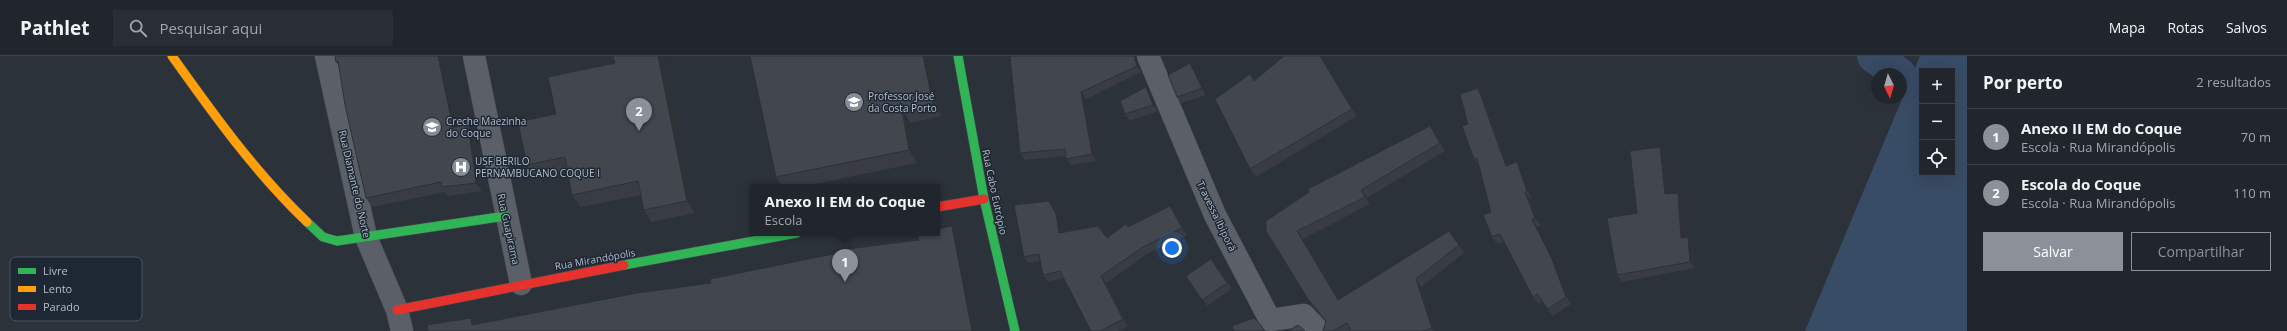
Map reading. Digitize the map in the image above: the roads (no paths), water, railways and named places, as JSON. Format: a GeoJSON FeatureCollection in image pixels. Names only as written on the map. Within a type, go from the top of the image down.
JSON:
{"type":"FeatureCollection","features":[{"type":"Feature","properties":{"kind":"street"},"geometry":{"type":"LineString","coordinates":[[172,56],[226,133],[280,196],[323,237],[337,241],[506,216]]}},
{"type":"Feature","properties":{"kind":"street","name":"Rua Diamante do Norte"},"geometry":{"type":"LineString","coordinates":[[326,56],[366,237],[397,310],[402,331]]}},
{"type":"Feature","properties":{"kind":"street","name":"Rua Guapirama"},"geometry":{"type":"LineString","coordinates":[[474,56],[521,284]]}},
{"type":"Feature","properties":{"kind":"street","name":"Rua Cabo Eutrópio"},"geometry":{"type":"LineString","coordinates":[[958,56],[984,199],[1015,331]]}},
{"type":"Feature","properties":{"kind":"street","name":"Travessa Ibiporã"},"geometry":{"type":"LineString","coordinates":[[1148,56],[1215,215],[1270,320],[1304,315],[1319,331]]}},
{"type":"Feature","properties":{"kind":"street"},"geometry":{"type":"LineString","coordinates":[[940,206],[984,199]]}},
{"type":"Feature","properties":{"kind":"street","name":"Rua Mirandópolis"},"geometry":{"type":"LineString","coordinates":[[397,310],[521,284],[781,236]]}},
{"type":"Feature","properties":{"kind":"water"},"geometry":{"type":"Polygon","coordinates":[[[1920,56],[1967,56],[1967,331],[1805,331],[1900,104],[1907,104],[1907,87],[1920,56]]]}},
{"type":"Feature","properties":{"kind":"waterway"},"geometry":{"type":"LineString","coordinates":[[1874,56],[1891,68]]}},
{"type":"Feature","properties":{"kind":"place","name":"Professor José da Costa Porto"},"geometry":{"type":"Point","coordinates":[854,102]}},
{"type":"Feature","properties":{"kind":"place","name":"Creche Maezinha do Coque"},"geometry":{"type":"Point","coordinates":[432,127]}},
{"type":"Feature","properties":{"kind":"place","name":"Escola do Coque"},"geometry":{"type":"Point","coordinates":[639,131]}},
{"type":"Feature","properties":{"kind":"place","name":"USF BERILO PERNAMBUCANO COQUE I"},"geometry":{"type":"Point","coordinates":[461,167]}},
{"type":"Feature","properties":{"kind":"place","name":"Anexo II EM do Coque"},"geometry":{"type":"Point","coordinates":[845,282]}}]}
